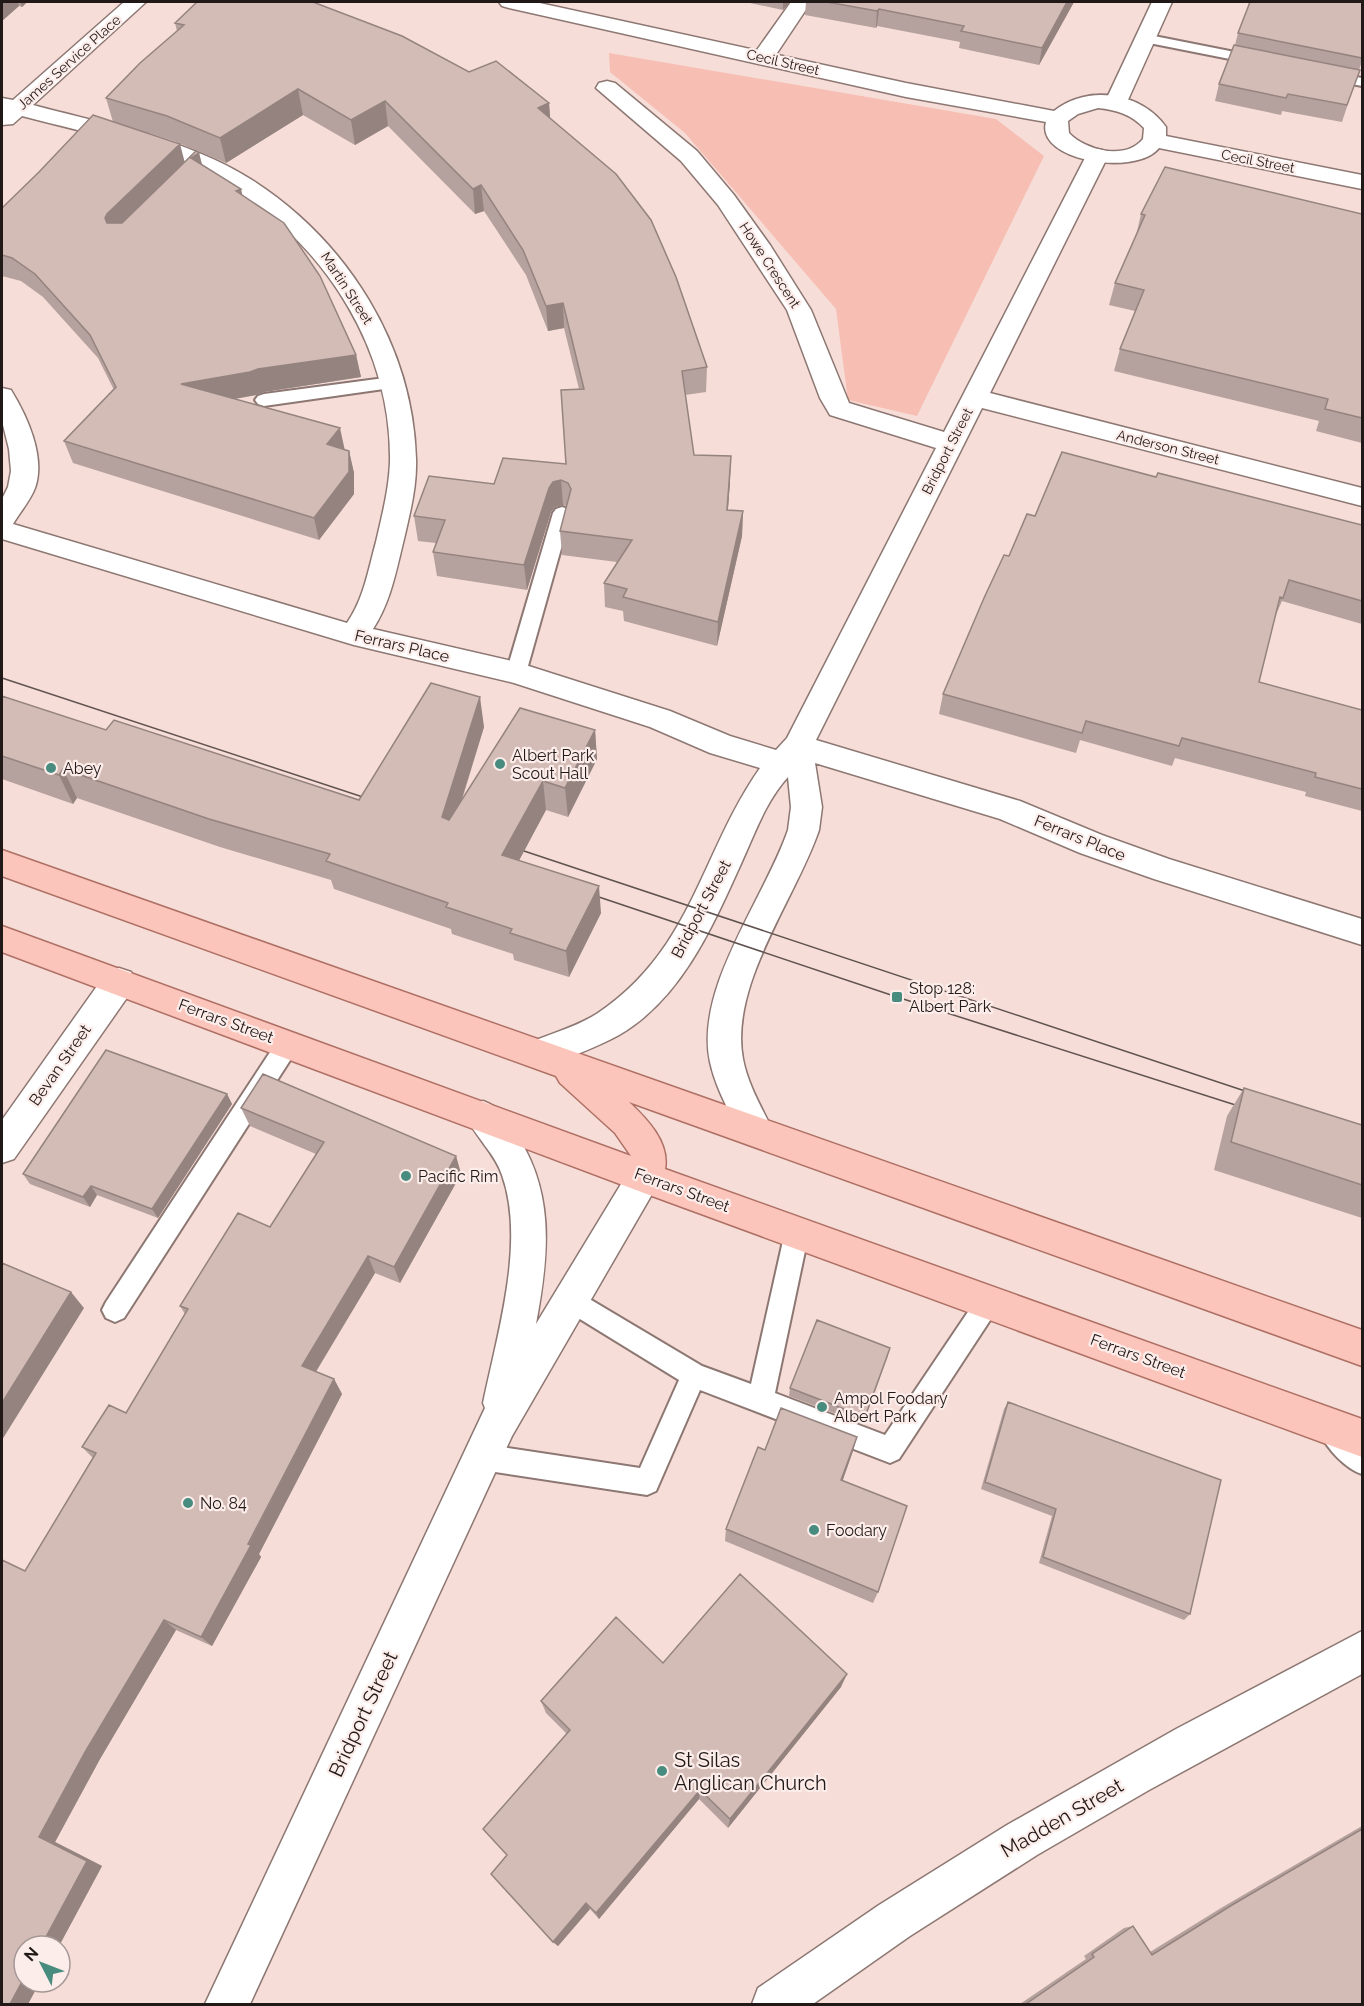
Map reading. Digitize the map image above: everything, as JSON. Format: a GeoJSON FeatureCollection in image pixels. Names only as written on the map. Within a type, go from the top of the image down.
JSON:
{"type":"FeatureCollection","features":[{"type":"Feature","properties":{"kind":"main road"},"geometry":{"type":"LineString","coordinates":[[2,863],[1362,1348]]}},
{"type":"Feature","properties":{"kind":"main road","name":"Ferrars Street"},"geometry":{"type":"LineString","coordinates":[[2,939],[644,1177],[1362,1438]]}},
{"type":"Feature","properties":{"kind":"main road"},"geometry":{"type":"LineString","coordinates":[[550,1059],[617,1114],[642,1141],[649,1161],[644,1177]]}},
{"type":"Feature","properties":{"kind":"street","name":"James Service Place"},"geometry":{"type":"LineString","coordinates":[[7,111],[136,2]]}},
{"type":"Feature","properties":{"kind":"street","name":"Cecil Street"},"geometry":{"type":"LineString","coordinates":[[509,2],[906,90],[1058,118]]}},
{"type":"Feature","properties":{"kind":"street"},"geometry":{"type":"LineString","coordinates":[[763,57],[801,2]]}},
{"type":"Feature","properties":{"kind":"street"},"geometry":{"type":"LineString","coordinates":[[1116,102],[1162,2]]}},
{"type":"Feature","properties":{"kind":"street","name":"Howe Crescent"},"geometry":{"type":"LineString","coordinates":[[607,88],[689,156],[726,200],[800,310],[839,409],[951,443]]}},
{"type":"Feature","properties":{"kind":"street"},"geometry":{"type":"LineString","coordinates":[[1116,102],[1139,111],[1149,118],[1155,127],[1154,140],[1147,149],[1136,154],[1120,157],[1096,156],[1068,145],[1059,136],[1056,127],[1058,118],[1066,110],[1082,103],[1116,102]]}},
{"type":"Feature","properties":{"kind":"street","name":"Martin Street"},"geometry":{"type":"LineString","coordinates":[[7,111],[136,140],[195,170],[265,199],[287,216],[326,254],[374,331],[398,407],[403,458],[399,501],[372,607],[354,635]]}},
{"type":"Feature","properties":{"kind":"street","name":"Cecil Street"},"geometry":{"type":"LineString","coordinates":[[1154,140],[1362,182]]}},
{"type":"Feature","properties":{"kind":"street","name":"Bridport Street"},"geometry":{"type":"LineString","coordinates":[[550,1059],[607,1025],[638,1002],[659,981],[675,959],[704,910],[758,795],[793,759],[1096,156]]}},
{"type":"Feature","properties":{"kind":"street"},"geometry":{"type":"LineString","coordinates":[[2,396],[9,407],[18,432],[23,460],[23,484],[2,519]]}},
{"type":"Feature","properties":{"kind":"street","name":"Anderson Street"},"geometry":{"type":"LineString","coordinates":[[974,397],[1362,496]]}},
{"type":"Feature","properties":{"kind":"street","name":"Ferrars Place"},"geometry":{"type":"LineString","coordinates":[[2,530],[354,635],[516,673],[647,714],[720,746],[793,759],[1009,810],[1082,841],[1165,870],[1362,932]]}},
{"type":"Feature","properties":{"kind":"street"},"geometry":{"type":"LineString","coordinates":[[756,1131],[729,1070],[725,1031],[738,974],[799,844],[806,823],[808,804],[793,759]]}},
{"type":"Feature","properties":{"kind":"street","name":"Bevan Street"},"geometry":{"type":"LineString","coordinates":[[2,1148],[119,982]]}},
{"type":"Feature","properties":{"kind":"street","name":"Bridport Street"},"geometry":{"type":"LineString","coordinates":[[483,1116],[506,1148],[520,1174],[527,1209],[526,1266],[490,1440]]}},
{"type":"Feature","properties":{"kind":"street","name":"Bridport Street"},"geometry":{"type":"LineString","coordinates":[[227,2004],[490,1440],[644,1177]]}},
{"type":"Feature","properties":{"kind":"street","name":"Madden Street"},"geometry":{"type":"LineString","coordinates":[[774,2004],[912,1909],[1010,1848],[1246,1714],[1362,1652]]}},
{"type":"Feature","properties":{"kind":"lane"},"geometry":{"type":"LineString","coordinates":[[1144,38],[1270,64]]}},
{"type":"Feature","properties":{"kind":"lane"},"geometry":{"type":"LineString","coordinates":[[1305,70],[1362,82]]}},
{"type":"Feature","properties":{"kind":"lane"},"geometry":{"type":"LineString","coordinates":[[264,400],[392,383]]}},
{"type":"Feature","properties":{"kind":"lane"},"geometry":{"type":"LineString","coordinates":[[516,673],[562,513]]}},
{"type":"Feature","properties":{"kind":"lane"},"geometry":{"type":"LineString","coordinates":[[115,1311],[288,1044]]}},
{"type":"Feature","properties":{"kind":"lane"},"geometry":{"type":"LineString","coordinates":[[760,1402],[797,1232]]}},
{"type":"Feature","properties":{"kind":"lane"},"geometry":{"type":"LineString","coordinates":[[571,1300],[694,1375],[890,1450],[989,1302]]}},
{"type":"Feature","properties":{"kind":"lane"},"geometry":{"type":"LineString","coordinates":[[490,1440],[647,1482],[694,1375]]}},
{"type":"Feature","properties":{"kind":"lane"},"geometry":{"type":"LineString","coordinates":[[1323,1424],[1362,1461]]}},
{"type":"Feature","properties":{"kind":"shaded area"},"geometry":{"type":"Polygon","coordinates":[[[609,53],[996,119],[1044,156],[917,416],[848,400],[836,309],[685,133],[610,72],[609,53]]]}},
{"type":"Feature","properties":{"kind":"building"},"geometry":{"type":"Polygon","coordinates":[[[197,2],[313,2],[402,36],[469,72],[496,61],[549,103],[538,108],[616,174],[651,220],[676,277],[707,367],[682,371],[694,455],[731,456],[727,510],[743,511],[718,622],[623,597],[627,589],[604,583],[632,540],[560,531],[571,489],[568,483],[561,480],[553,482],[549,488],[524,565],[433,552],[445,520],[414,516],[429,476],[494,484],[503,458],[566,464],[561,390],[584,389],[563,303],[546,306],[523,250],[481,185],[473,189],[385,101],[351,120],[298,89],[220,138],[167,116],[106,98],[140,63],[184,25],[175,23],[197,2]]]}},
{"type":"Feature","properties":{"kind":"building"},"geometry":{"type":"Polygon","coordinates":[[[827,2],[1067,2],[1042,48],[961,31],[964,26],[879,9],[877,11],[827,2]]]}},
{"type":"Feature","properties":{"kind":"building"},"geometry":{"type":"Polygon","coordinates":[[[1250,2],[1362,2],[1362,58],[1238,33],[1250,2]]]}},
{"type":"Feature","properties":{"kind":"building"},"geometry":{"type":"Polygon","coordinates":[[[1234,45],[1360,70],[1347,105],[1288,94],[1286,98],[1219,84],[1234,45]]]}},
{"type":"Feature","properties":{"kind":"building"},"geometry":{"type":"Polygon","coordinates":[[[93,115],[180,144],[107,214],[105,218],[107,223],[122,223],[196,151],[199,153],[191,158],[241,189],[236,191],[284,223],[320,276],[356,355],[258,369],[181,384],[340,428],[327,444],[349,451],[349,472],[314,518],[64,441],[116,387],[90,335],[35,274],[12,258],[2,255],[2,208],[93,115]]]}},
{"type":"Feature","properties":{"kind":"building"},"geometry":{"type":"Polygon","coordinates":[[[1165,167],[1362,214],[1362,418],[1325,409],[1328,399],[1120,349],[1144,290],[1115,283],[1145,215],[1141,214],[1165,167]]]}},
{"type":"Feature","properties":{"kind":"building"},"geometry":{"type":"Polygon","coordinates":[[[1062,452],[1156,477],[1158,473],[1362,525],[1362,601],[1289,580],[1283,598],[1280,597],[1259,682],[1362,710],[1362,789],[1315,777],[1316,773],[1182,738],[1179,746],[1086,721],[1082,733],[943,694],[1004,555],[1009,556],[1027,514],[1035,516],[1062,452]]]}},
{"type":"Feature","properties":{"kind":"building"},"geometry":{"type":"Polygon","coordinates":[[[431,683],[480,697],[442,817],[449,820],[520,708],[595,730],[565,788],[543,781],[502,855],[599,886],[566,951],[510,933],[512,929],[446,907],[448,903],[326,861],[330,854],[209,819],[63,769],[59,775],[2,756],[2,696],[106,730],[114,720],[359,800],[431,683]]]}},
{"type":"Feature","properties":{"kind":"building"},"geometry":{"type":"Polygon","coordinates":[[[106,1050],[227,1094],[152,1209],[91,1186],[83,1197],[23,1174],[106,1050]]]}},
{"type":"Feature","properties":{"kind":"building"},"geometry":{"type":"Polygon","coordinates":[[[263,1074],[456,1156],[394,1267],[368,1256],[302,1366],[334,1379],[248,1544],[251,1545],[201,1637],[164,1620],[85,1752],[39,1837],[87,1861],[47,1934],[12,1934],[12,1994],[15,1994],[10,2004],[2,2004],[2,1560],[25,1571],[96,1453],[82,1447],[109,1405],[126,1413],[188,1309],[180,1306],[238,1213],[270,1227],[324,1142],[241,1108],[263,1074]]]}},
{"type":"Feature","properties":{"kind":"building"},"geometry":{"type":"Polygon","coordinates":[[[1244,1088],[1362,1125],[1362,1185],[1231,1142],[1244,1088]]]}},
{"type":"Feature","properties":{"kind":"building"},"geometry":{"type":"Polygon","coordinates":[[[2,1263],[71,1292],[2,1403],[2,1263]]]}},
{"type":"Feature","properties":{"kind":"building"},"geometry":{"type":"Polygon","coordinates":[[[817,1320],[890,1348],[865,1417],[790,1388],[817,1320]]]}},
{"type":"Feature","properties":{"kind":"building"},"geometry":{"type":"Polygon","coordinates":[[[1008,1402],[1221,1480],[1190,1614],[1043,1557],[1056,1509],[985,1482],[1008,1402]]]}},
{"type":"Feature","properties":{"kind":"building","name":"Foodary"},"geometry":{"type":"Polygon","coordinates":[[[781,1408],[857,1437],[841,1480],[907,1506],[878,1592],[726,1529],[758,1447],[765,1450],[781,1408]]]}},
{"type":"Feature","properties":{"kind":"building","name":"St Silas Anglican Church"},"geometry":{"type":"Polygon","coordinates":[[[740,1574],[847,1674],[730,1819],[700,1790],[596,1913],[586,1903],[553,1942],[491,1874],[507,1855],[483,1829],[570,1730],[541,1701],[616,1617],[663,1663],[740,1574]]]}},
{"type":"Feature","properties":{"kind":"building"},"geometry":{"type":"Polygon","coordinates":[[[1362,1829],[1362,2004],[1026,2004],[1094,1957],[1092,1954],[1133,1926],[1152,1955],[1362,1829]]]}},
{"type":"Feature","properties":{"kind":"tram line"},"geometry":{"type":"LineString","coordinates":[[2,678],[378,802]]}},
{"type":"Feature","properties":{"kind":"tram line"},"geometry":{"type":"LineString","coordinates":[[509,846],[1257,1095]]}},
{"type":"Feature","properties":{"kind":"tram line"},"geometry":{"type":"LineString","coordinates":[[584,892],[897,997],[1248,1109]]}},
{"type":"Feature","properties":{"kind":"place","name":"Albert Park Scout Hall"},"geometry":{"type":"Point","coordinates":[500,764]}},
{"type":"Feature","properties":{"kind":"place","name":"Abey"},"geometry":{"type":"Point","coordinates":[51,768]}},
{"type":"Feature","properties":{"kind":"place","name":"Stop 128: Albert Park"},"geometry":{"type":"Point","coordinates":[897,997]}},
{"type":"Feature","properties":{"kind":"place","name":"Pacific Rim"},"geometry":{"type":"Point","coordinates":[406,1176]}},
{"type":"Feature","properties":{"kind":"place","name":"Ampol Foodary Albert Park"},"geometry":{"type":"Point","coordinates":[822,1407]}},
{"type":"Feature","properties":{"kind":"place","name":"No. 84"},"geometry":{"type":"Point","coordinates":[188,1503]}},
{"type":"Feature","properties":{"kind":"place","name":"Foodary"},"geometry":{"type":"Point","coordinates":[814,1530]}},
{"type":"Feature","properties":{"kind":"place","name":"St Silas Anglican Church"},"geometry":{"type":"Point","coordinates":[662,1771]}}]}
